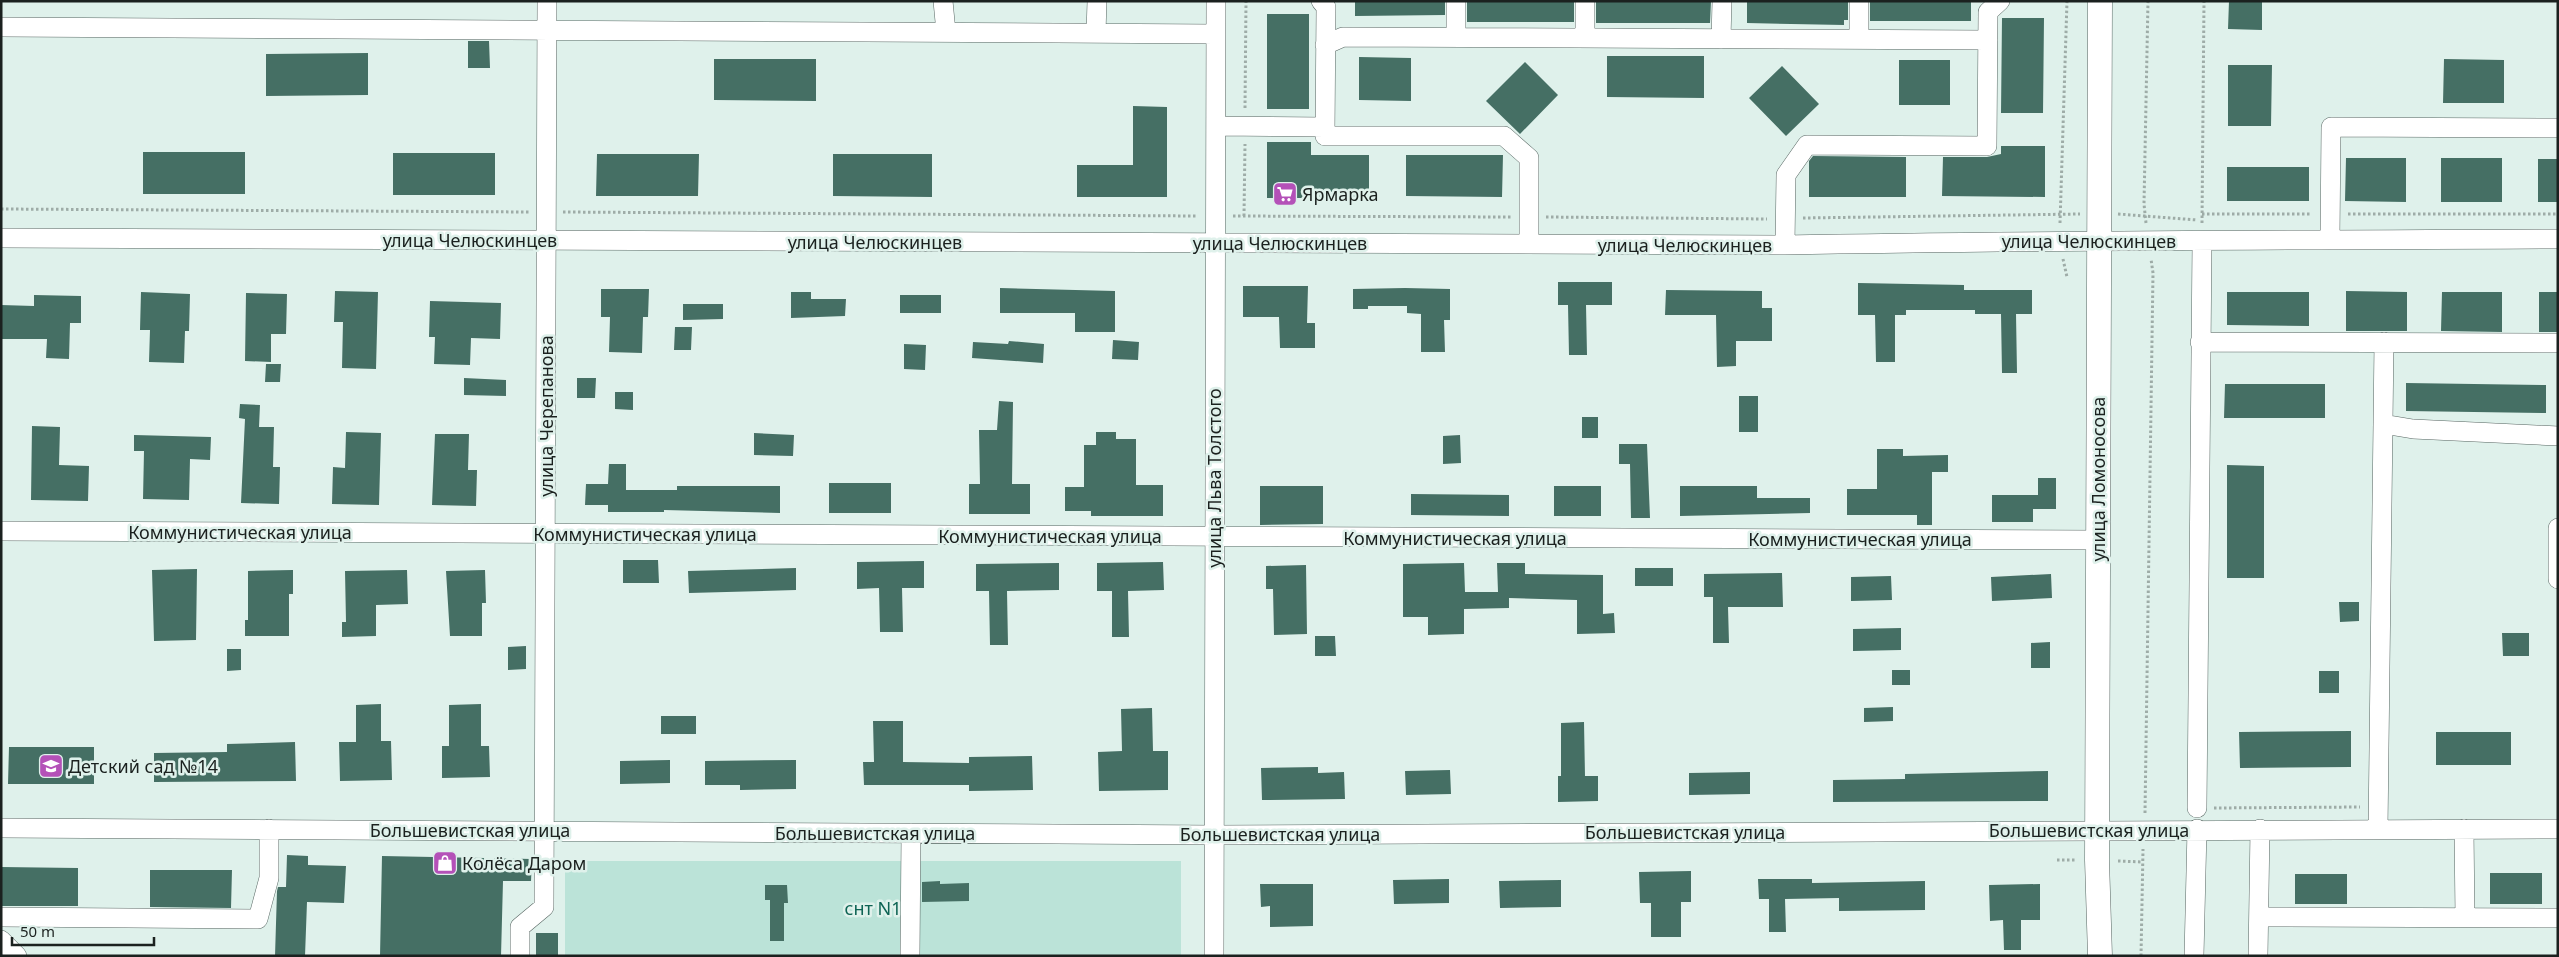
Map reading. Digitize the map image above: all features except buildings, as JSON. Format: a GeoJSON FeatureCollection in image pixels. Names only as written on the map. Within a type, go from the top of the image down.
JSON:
{"type":"FeatureCollection","features":[{"type":"Feature","properties":{"kind":"main road","name":"улица Ломоносова"},"geometry":{"type":"LineString","coordinates":[[2100,1],[2097,830],[2100,956]]}},
{"type":"Feature","properties":{"kind":"street","name":"улица Черепанова"},"geometry":{"type":"LineString","coordinates":[[520,956],[520,927],[544,908],[547,1]]}},
{"type":"Feature","properties":{"kind":"street"},"geometry":{"type":"LineString","coordinates":[[943,1],[946,32]]}},
{"type":"Feature","properties":{"kind":"street"},"geometry":{"type":"LineString","coordinates":[[1096,33],[1097,1]]}},
{"type":"Feature","properties":{"kind":"street","name":"улица Льва Толстого"},"geometry":{"type":"LineString","coordinates":[[1214,956],[1216,1]]}},
{"type":"Feature","properties":{"kind":"street"},"geometry":{"type":"LineString","coordinates":[[1321,1],[1326,7],[1325,136],[1504,136],[1529,158],[1529,244]]}},
{"type":"Feature","properties":{"kind":"street"},"geometry":{"type":"LineString","coordinates":[[1456,1],[1456,37]]}},
{"type":"Feature","properties":{"kind":"street"},"geometry":{"type":"LineString","coordinates":[[1585,1],[1585,38]]}},
{"type":"Feature","properties":{"kind":"street"},"geometry":{"type":"LineString","coordinates":[[1721,39],[1722,1]]}},
{"type":"Feature","properties":{"kind":"street"},"geometry":{"type":"LineString","coordinates":[[1859,1],[1859,39]]}},
{"type":"Feature","properties":{"kind":"street"},"geometry":{"type":"LineString","coordinates":[[1786,245],[1786,175],[1807,145],[1987,146],[1988,12],[2000,1]]}},
{"type":"Feature","properties":{"kind":"street"},"geometry":{"type":"LineString","coordinates":[[1,27],[1216,34]]}},
{"type":"Feature","properties":{"kind":"street"},"geometry":{"type":"LineString","coordinates":[[1326,44],[1343,37],[1988,40]]}},
{"type":"Feature","properties":{"kind":"street"},"geometry":{"type":"LineString","coordinates":[[1216,126],[1325,127]]}},
{"type":"Feature","properties":{"kind":"street"},"geometry":{"type":"LineString","coordinates":[[2330,240],[2331,127],[2558,128]]}},
{"type":"Feature","properties":{"kind":"street","name":"улица Челюскинцев"},"geometry":{"type":"LineString","coordinates":[[1,238],[1786,245],[2060,240],[2202,242],[2558,239]]}},
{"type":"Feature","properties":{"kind":"street"},"geometry":{"type":"LineString","coordinates":[[2197,808],[2202,242]]}},
{"type":"Feature","properties":{"kind":"street"},"geometry":{"type":"LineString","coordinates":[[2200,342],[2558,343]]}},
{"type":"Feature","properties":{"kind":"street"},"geometry":{"type":"LineString","coordinates":[[2378,830],[2384,342]]}},
{"type":"Feature","properties":{"kind":"street"},"geometry":{"type":"LineString","coordinates":[[2383,424],[2414,429],[2558,436]]}},
{"type":"Feature","properties":{"kind":"street"},"geometry":{"type":"LineString","coordinates":[[2558,528],[2558,579]]}},
{"type":"Feature","properties":{"kind":"street","name":"Коммунистическая улица"},"geometry":{"type":"LineString","coordinates":[[1,531],[2098,540]]}},
{"type":"Feature","properties":{"kind":"street","name":"Большевистская улица"},"geometry":{"type":"LineString","coordinates":[[1,828],[1215,835],[2197,829],[2464,830],[2558,828]]}},
{"type":"Feature","properties":{"kind":"street"},"geometry":{"type":"LineString","coordinates":[[1,917],[258,919],[269,878],[270,829]]}},
{"type":"Feature","properties":{"kind":"street"},"geometry":{"type":"LineString","coordinates":[[2194,956],[2197,829]]}},
{"type":"Feature","properties":{"kind":"street"},"geometry":{"type":"LineString","coordinates":[[2258,956],[2260,829]]}},
{"type":"Feature","properties":{"kind":"street"},"geometry":{"type":"LineString","coordinates":[[2464,830],[2465,918]]}},
{"type":"Feature","properties":{"kind":"street"},"geometry":{"type":"LineString","coordinates":[[910,956],[911,833]]}},
{"type":"Feature","properties":{"kind":"street"},"geometry":{"type":"LineString","coordinates":[[2259,917],[2558,918]]}},
{"type":"Feature","properties":{"kind":"street"},"geometry":{"type":"LineString","coordinates":[[1,940],[17,956]]}},
{"type":"Feature","properties":{"kind":"path"},"geometry":{"type":"LineString","coordinates":[[2067,1],[2060,214],[2060,240],[2067,277]]}},
{"type":"Feature","properties":{"kind":"path"},"geometry":{"type":"LineString","coordinates":[[2141,956],[2153,273],[2145,216],[2148,1]]}},
{"type":"Feature","properties":{"kind":"path"},"geometry":{"type":"LineString","coordinates":[[2202,242],[2204,1]]}},
{"type":"Feature","properties":{"kind":"path"},"geometry":{"type":"LineString","coordinates":[[1,209],[1786,219],[2098,213],[2202,220]]}},
{"type":"Feature","properties":{"kind":"path"},"geometry":{"type":"LineString","coordinates":[[2202,214],[2558,214]]}},
{"type":"Feature","properties":{"kind":"path"},"geometry":{"type":"LineString","coordinates":[[2197,808],[2378,807]]}},
{"type":"Feature","properties":{"kind":"green space","name":"снт N1"},"geometry":{"type":"Polygon","coordinates":[[[565,861],[1181,861],[1181,956],[565,956],[565,861]]]}},
{"type":"Feature","properties":{"kind":"place","name":"Ярмарка"},"geometry":{"type":"Point","coordinates":[1285,194]}},
{"type":"Feature","properties":{"kind":"place","name":"Детский сад №14"},"geometry":{"type":"Point","coordinates":[51,766]}},
{"type":"Feature","properties":{"kind":"place","name":"Колёса Даром"},"geometry":{"type":"Point","coordinates":[445,863]}}]}
